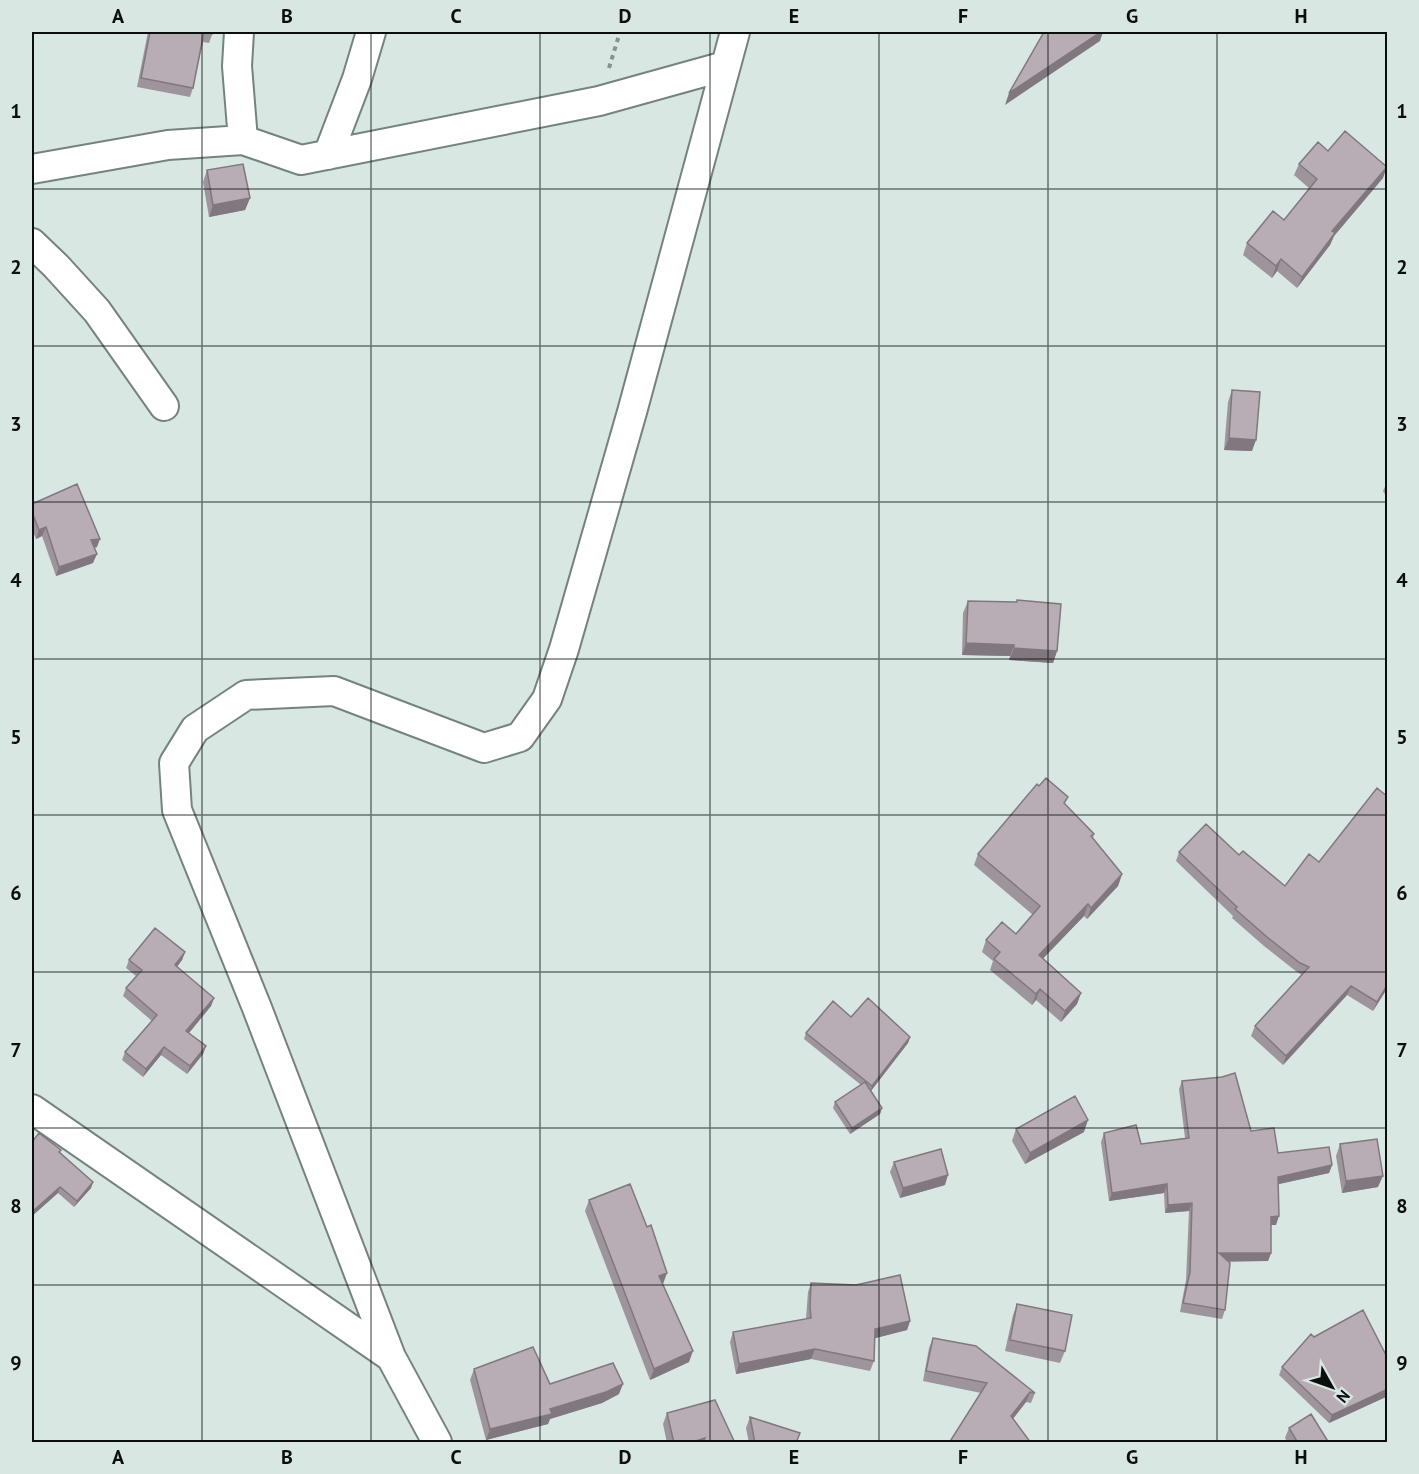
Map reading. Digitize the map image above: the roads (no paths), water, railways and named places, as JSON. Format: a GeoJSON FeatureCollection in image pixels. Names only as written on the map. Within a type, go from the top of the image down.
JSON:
{"type":"FeatureCollection","features":[{"type":"Feature","properties":{"kind":"street"},"geometry":{"type":"LineString","coordinates":[[239,32],[237,66],[243,140]]}},
{"type":"Feature","properties":{"kind":"street"},"geometry":{"type":"LineString","coordinates":[[328,155],[357,79],[370,32]]}},
{"type":"Feature","properties":{"kind":"street"},"geometry":{"type":"LineString","coordinates":[[436,1443],[391,1357],[257,1008],[177,810],[174,763],[195,729],[246,695],[334,691],[484,748],[520,737],[547,699],[564,649],[632,412],[735,32]]}},
{"type":"Feature","properties":{"kind":"street"},"geometry":{"type":"LineString","coordinates":[[32,168],[168,145],[243,140],[300,160],[599,101],[725,66]]}},
{"type":"Feature","properties":{"kind":"street"},"geometry":{"type":"LineString","coordinates":[[32,243],[97,311],[164,406]]}},
{"type":"Feature","properties":{"kind":"street"},"geometry":{"type":"LineString","coordinates":[[32,1109],[391,1357]]}}]}
